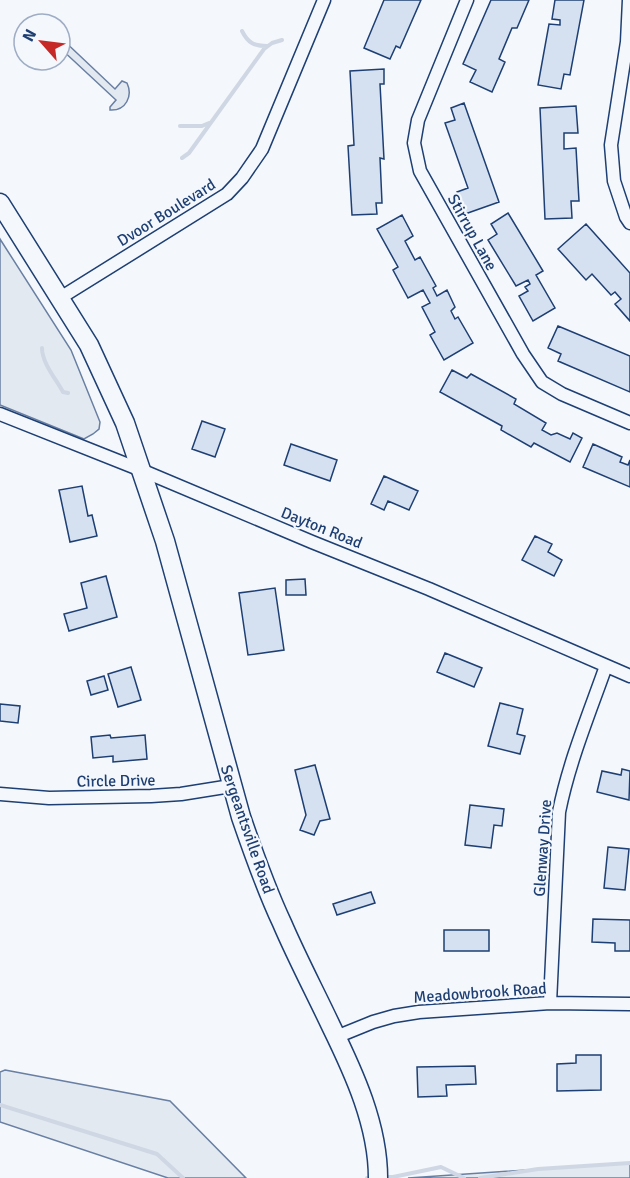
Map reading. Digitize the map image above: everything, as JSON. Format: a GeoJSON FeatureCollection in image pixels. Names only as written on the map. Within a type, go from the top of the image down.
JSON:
{"type":"FeatureCollection","features":[{"type":"Feature","properties":{"kind":"main road","name":"Sergeantsville Road"},"geometry":{"type":"LineString","coordinates":[[0,203],[89,345],[125,423],[165,541],[231,786],[281,923],[347,1059],[369,1120],[378,1178]]}},
{"type":"Feature","properties":{"kind":"street","name":"Dvoor Boulevard"},"geometry":{"type":"LineString","coordinates":[[60,298],[227,194],[242,178],[262,149],[324,0]]}},
{"type":"Feature","properties":{"kind":"street","name":"Stirrup Lane"},"geometry":{"type":"LineString","coordinates":[[467,0],[417,120],[414,143],[420,171],[523,354],[543,382],[562,394],[630,423]]}},
{"type":"Feature","properties":{"kind":"street"},"geometry":{"type":"LineString","coordinates":[[628,0],[627,42],[612,145],[614,181],[630,223]]}},
{"type":"Feature","properties":{"kind":"street","name":"Dayton Road"},"geometry":{"type":"LineString","coordinates":[[0,414],[429,589],[630,676]]}},
{"type":"Feature","properties":{"kind":"street","name":"Glenway Drive"},"geometry":{"type":"LineString","coordinates":[[550,1003],[557,836],[564,786],[606,666]]}},
{"type":"Feature","properties":{"kind":"street","name":"Circle Drive"},"geometry":{"type":"LineString","coordinates":[[0,794],[49,798],[151,796],[231,786]]}},
{"type":"Feature","properties":{"kind":"street","name":"Meadowbrook Road"},"geometry":{"type":"LineString","coordinates":[[336,1037],[373,1022],[419,1012],[550,1003],[630,1004]]}},
{"type":"Feature","properties":{"kind":"shaded area"},"geometry":{"type":"Polygon","coordinates":[[[72,48],[115,89],[122,81],[127,83],[129,93],[127,102],[116,110],[110,110],[116,100],[72,59],[72,48]]]}},
{"type":"Feature","properties":{"kind":"shaded area"},"geometry":{"type":"Polygon","coordinates":[[[0,239],[71,350],[100,422],[99,429],[84,439],[0,405],[0,239]]]}},
{"type":"Feature","properties":{"kind":"shaded area"},"geometry":{"type":"Polygon","coordinates":[[[5,1070],[170,1101],[246,1178],[168,1178],[0,1122],[0,1072],[5,1070]]]}},
{"type":"Feature","properties":{"kind":"shaded area"},"geometry":{"type":"Polygon","coordinates":[[[630,1163],[630,1178],[408,1178],[630,1163]]]}},
{"type":"Feature","properties":{"kind":"building"},"geometry":{"type":"Polygon","coordinates":[[[384,0],[421,0],[400,48],[396,46],[390,59],[364,48],[384,0]]]}},
{"type":"Feature","properties":{"kind":"building"},"geometry":{"type":"Polygon","coordinates":[[[491,0],[529,0],[517,28],[512,28],[499,59],[505,62],[492,92],[470,82],[476,70],[463,64],[491,0]]]}},
{"type":"Feature","properties":{"kind":"building"},"geometry":{"type":"Polygon","coordinates":[[[555,0],[584,0],[570,75],[564,74],[561,89],[538,85],[549,24],[560,25],[560,20],[552,19],[555,0]]]}},
{"type":"Feature","properties":{"kind":"building"},"geometry":{"type":"Polygon","coordinates":[[[384,69],[384,84],[380,84],[384,159],[380,158],[382,203],[376,203],[377,214],[352,215],[348,146],[354,145],[350,71],[384,69]]]}},
{"type":"Feature","properties":{"kind":"building"},"geometry":{"type":"Polygon","coordinates":[[[464,103],[499,202],[465,214],[457,192],[468,188],[445,123],[455,120],[451,108],[464,103]]]}},
{"type":"Feature","properties":{"kind":"building"},"geometry":{"type":"Polygon","coordinates":[[[576,106],[578,133],[564,133],[564,149],[576,148],[579,201],[571,201],[572,218],[545,219],[540,108],[576,106]]]}},
{"type":"Feature","properties":{"kind":"building"},"geometry":{"type":"Polygon","coordinates":[[[508,213],[543,271],[536,275],[555,308],[533,321],[519,296],[528,291],[525,287],[530,284],[528,280],[516,286],[488,240],[497,234],[491,224],[508,213]]]}},
{"type":"Feature","properties":{"kind":"building"},"geometry":{"type":"Polygon","coordinates":[[[402,215],[413,236],[405,241],[415,260],[420,257],[436,286],[433,288],[437,296],[447,290],[455,307],[451,311],[455,319],[458,317],[473,343],[444,360],[430,335],[435,332],[422,307],[430,303],[423,290],[408,298],[393,270],[398,267],[377,229],[402,215]]]}},
{"type":"Feature","properties":{"kind":"building"},"geometry":{"type":"Polygon","coordinates":[[[586,224],[630,273],[630,321],[615,304],[621,299],[615,292],[611,295],[592,274],[586,280],[558,249],[586,224]]]}},
{"type":"Feature","properties":{"kind":"building"},"geometry":{"type":"Polygon","coordinates":[[[558,326],[630,356],[630,392],[558,361],[561,354],[548,348],[558,326]]]}},
{"type":"Feature","properties":{"kind":"building"},"geometry":{"type":"Polygon","coordinates":[[[452,370],[467,378],[471,374],[516,399],[514,404],[546,423],[542,430],[551,435],[557,433],[570,439],[573,433],[582,438],[570,462],[534,443],[531,447],[501,430],[502,426],[440,392],[452,370]]]}},
{"type":"Feature","properties":{"kind":"building"},"geometry":{"type":"Polygon","coordinates":[[[202,421],[225,429],[215,457],[192,449],[202,421]]]}},
{"type":"Feature","properties":{"kind":"building"},"geometry":{"type":"Polygon","coordinates":[[[291,444],[337,460],[330,481],[284,465],[291,444]]]}},
{"type":"Feature","properties":{"kind":"building"},"geometry":{"type":"Polygon","coordinates":[[[593,444],[622,457],[620,462],[628,465],[630,460],[630,487],[583,467],[593,444]]]}},
{"type":"Feature","properties":{"kind":"building"},"geometry":{"type":"Polygon","coordinates":[[[384,476],[418,491],[409,510],[388,501],[384,510],[371,504],[384,476]]]}},
{"type":"Feature","properties":{"kind":"building"},"geometry":{"type":"Polygon","coordinates":[[[82,486],[88,516],[92,515],[97,536],[70,542],[59,490],[82,486]]]}},
{"type":"Feature","properties":{"kind":"building"},"geometry":{"type":"Polygon","coordinates":[[[535,536],[552,544],[548,552],[562,560],[554,576],[522,560],[535,536]]]}},
{"type":"Feature","properties":{"kind":"building"},"geometry":{"type":"Polygon","coordinates":[[[106,576],[117,617],[69,631],[64,614],[87,608],[81,583],[106,576]]]}},
{"type":"Feature","properties":{"kind":"building"},"geometry":{"type":"Polygon","coordinates":[[[305,579],[306,595],[286,595],[286,580],[305,579]]]}},
{"type":"Feature","properties":{"kind":"building"},"geometry":{"type":"Polygon","coordinates":[[[275,588],[284,650],[248,655],[239,593],[275,588]]]}},
{"type":"Feature","properties":{"kind":"building"},"geometry":{"type":"Polygon","coordinates":[[[445,653],[482,668],[474,687],[437,672],[445,653]]]}},
{"type":"Feature","properties":{"kind":"building"},"geometry":{"type":"Polygon","coordinates":[[[131,667],[141,700],[118,707],[108,674],[131,667]]]}},
{"type":"Feature","properties":{"kind":"building"},"geometry":{"type":"Polygon","coordinates":[[[104,676],[108,690],[91,695],[87,681],[104,676]]]}},
{"type":"Feature","properties":{"kind":"building"},"geometry":{"type":"Polygon","coordinates":[[[500,703],[523,709],[517,734],[525,736],[520,754],[488,746],[500,703]]]}},
{"type":"Feature","properties":{"kind":"building"},"geometry":{"type":"Polygon","coordinates":[[[0,704],[20,706],[18,723],[0,721],[0,704]]]}},
{"type":"Feature","properties":{"kind":"building"},"geometry":{"type":"Polygon","coordinates":[[[110,735],[111,738],[145,735],[147,759],[113,762],[113,756],[93,758],[91,737],[110,735]]]}},
{"type":"Feature","properties":{"kind":"building"},"geometry":{"type":"Polygon","coordinates":[[[315,765],[330,819],[320,821],[314,835],[300,830],[306,815],[295,770],[315,765]]]}},
{"type":"Feature","properties":{"kind":"building"},"geometry":{"type":"Polygon","coordinates":[[[622,769],[630,771],[629,800],[597,792],[602,771],[621,775],[622,769]]]}},
{"type":"Feature","properties":{"kind":"building"},"geometry":{"type":"Polygon","coordinates":[[[470,805],[504,809],[502,826],[494,825],[491,848],[465,845],[470,805]]]}},
{"type":"Feature","properties":{"kind":"building"},"geometry":{"type":"Polygon","coordinates":[[[608,847],[629,849],[625,890],[604,888],[608,847]]]}},
{"type":"Feature","properties":{"kind":"building"},"geometry":{"type":"Polygon","coordinates":[[[371,892],[375,903],[337,915],[333,904],[371,892]]]}},
{"type":"Feature","properties":{"kind":"building"},"geometry":{"type":"Polygon","coordinates":[[[593,919],[630,920],[630,951],[615,951],[615,943],[592,942],[593,919]]]}},
{"type":"Feature","properties":{"kind":"building"},"geometry":{"type":"Polygon","coordinates":[[[444,930],[489,930],[489,951],[444,951],[444,930]]]}},
{"type":"Feature","properties":{"kind":"building"},"geometry":{"type":"Polygon","coordinates":[[[576,1055],[601,1055],[601,1090],[557,1091],[557,1064],[576,1063],[576,1055]]]}},
{"type":"Feature","properties":{"kind":"building"},"geometry":{"type":"Polygon","coordinates":[[[475,1066],[476,1084],[446,1085],[447,1096],[418,1097],[417,1067],[475,1066]]]}},
{"type":"Feature","properties":{"kind":"waterway"},"geometry":{"type":"LineString","coordinates":[[242,31],[252,43],[267,46]]}},
{"type":"Feature","properties":{"kind":"waterway"},"geometry":{"type":"LineString","coordinates":[[182,158],[189,153],[264,49],[282,40]]}},
{"type":"Feature","properties":{"kind":"waterway"},"geometry":{"type":"LineString","coordinates":[[180,126],[202,126],[209,123]]}},
{"type":"Feature","properties":{"kind":"waterway"},"geometry":{"type":"LineString","coordinates":[[42,348],[50,371],[63,392],[68,393]]}},
{"type":"Feature","properties":{"kind":"waterway"},"geometry":{"type":"LineString","coordinates":[[0,1105],[157,1154],[183,1178]]}},
{"type":"Feature","properties":{"kind":"waterway"},"geometry":{"type":"LineString","coordinates":[[480,1178],[538,1169],[630,1163]]}},
{"type":"Feature","properties":{"kind":"waterway"},"geometry":{"type":"LineString","coordinates":[[388,1177],[441,1167],[464,1178]]}}]}
